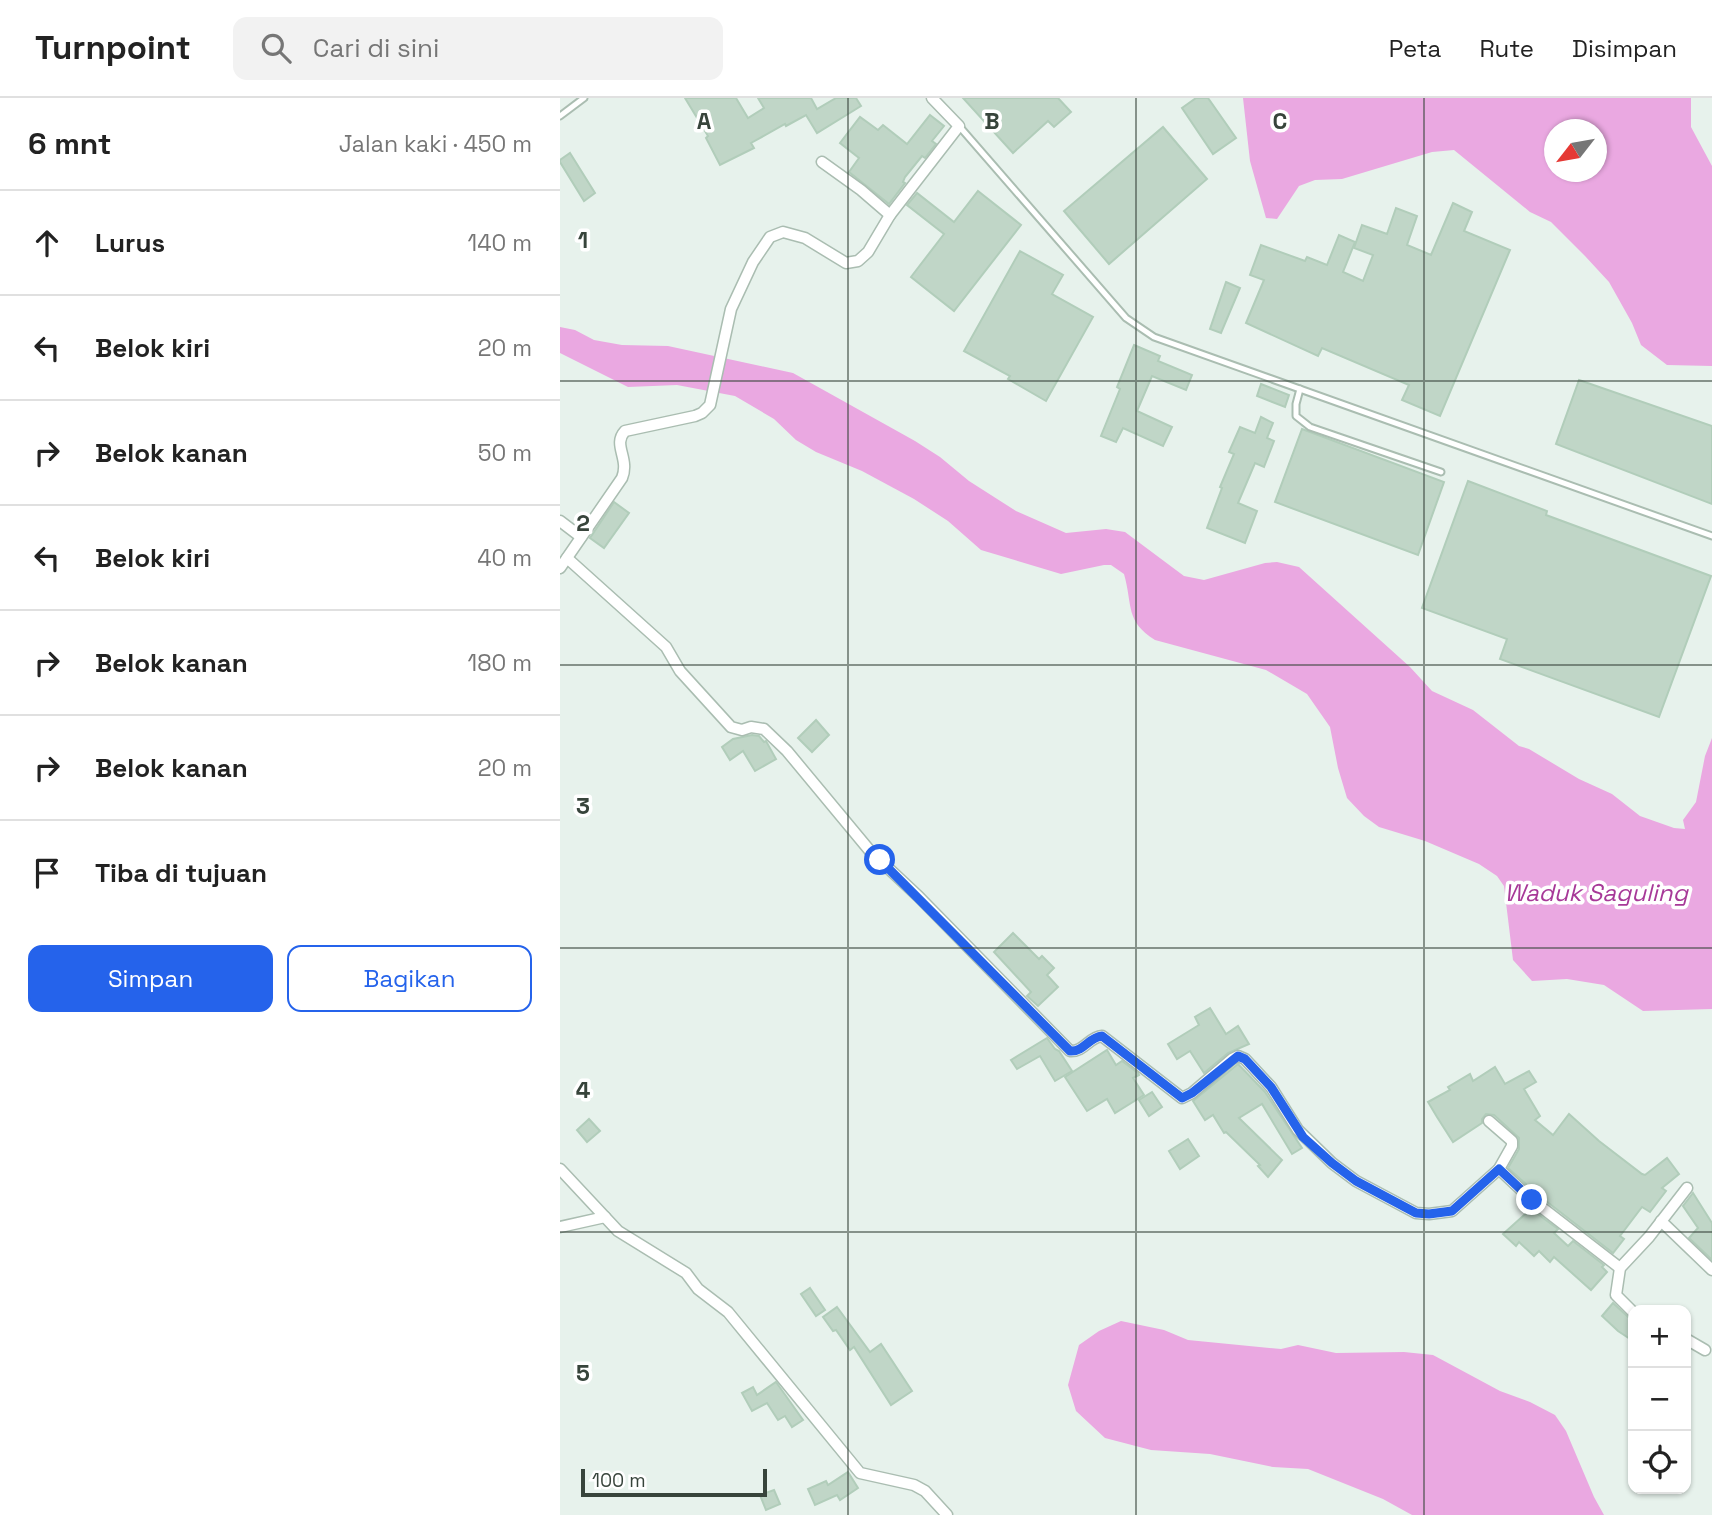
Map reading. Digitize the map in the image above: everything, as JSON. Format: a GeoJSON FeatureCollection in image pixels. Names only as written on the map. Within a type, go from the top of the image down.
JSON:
{"type":"FeatureCollection","features":[{"type":"Feature","properties":{"kind":"street"},"geometry":{"type":"LineString","coordinates":[[560,568],[624,473],[626,465],[620,436],[625,431],[702,413],[710,405],[731,309],[745,278],[771,237],[783,232],[806,238],[846,263],[858,261],[868,252],[890,215],[959,125],[932,98]]}},
{"type":"Feature","properties":{"kind":"street"},"geometry":{"type":"LineString","coordinates":[[822,162],[890,215]]}},
{"type":"Feature","properties":{"kind":"street"},"geometry":{"type":"LineString","coordinates":[[560,522],[581,537]]}},
{"type":"Feature","properties":{"kind":"street"},"geometry":{"type":"LineString","coordinates":[[568,558],[666,648],[680,670],[731,727],[742,730],[751,727],[764,729],[787,751],[870,851],[919,897],[1070,1051],[1079,1050],[1093,1037],[1102,1036],[1182,1098],[1238,1056],[1245,1059],[1271,1087],[1303,1137],[1356,1181],[1416,1213],[1452,1211],[1499,1169],[1512,1146],[1512,1141],[1489,1121]]}},
{"type":"Feature","properties":{"kind":"street"},"geometry":{"type":"LineString","coordinates":[[560,1169],[618,1231],[686,1273],[701,1291],[728,1312],[860,1473],[925,1490],[947,1515]]}},
{"type":"Feature","properties":{"kind":"street"},"geometry":{"type":"LineString","coordinates":[[1499,1169],[1532,1200],[1620,1268]]}},
{"type":"Feature","properties":{"kind":"street"},"geometry":{"type":"LineString","coordinates":[[1628,1307],[1616,1295],[1620,1268],[1687,1188]]}},
{"type":"Feature","properties":{"kind":"street"},"geometry":{"type":"LineString","coordinates":[[560,1227],[605,1217]]}},
{"type":"Feature","properties":{"kind":"street"},"geometry":{"type":"LineString","coordinates":[[1661,1221],[1712,1270]]}},
{"type":"Feature","properties":{"kind":"street"},"geometry":{"type":"LineString","coordinates":[[1691,1342],[1705,1350]]}},
{"type":"Feature","properties":{"kind":"lane"},"geometry":{"type":"LineString","coordinates":[[560,116],[584,98]]}},
{"type":"Feature","properties":{"kind":"lane"},"geometry":{"type":"LineString","coordinates":[[959,125],[1126,318],[1154,337],[1712,536]]}},
{"type":"Feature","properties":{"kind":"lane"},"geometry":{"type":"LineString","coordinates":[[1300,389],[1296,416],[1310,427],[1441,472]]}},
{"type":"Feature","properties":{"kind":"water"},"geometry":{"type":"Polygon","coordinates":[[[1243,98],[1691,98],[1691,127],[1712,166],[1712,366],[1667,365],[1641,345],[1609,282],[1585,256],[1551,222],[1530,212],[1454,150],[1432,152],[1342,179],[1315,180],[1299,186],[1277,219],[1266,218],[1250,161],[1243,98]]]}},
{"type":"Feature","properties":{"kind":"water","name":"Waduk Saguling"},"geometry":{"type":"Polygon","coordinates":[[[560,327],[575,330],[594,340],[622,345],[668,346],[793,373],[915,441],[969,481],[1016,511],[1066,533],[1106,529],[1125,532],[1184,576],[1204,580],[1277,562],[1299,567],[1410,667],[1432,691],[1473,710],[1519,746],[1612,794],[1640,816],[1685,829],[1683,820],[1696,802],[1705,756],[1712,738],[1712,1009],[1643,1011],[1604,985],[1567,979],[1532,981],[1513,960],[1504,886],[1497,876],[1479,864],[1425,841],[1379,827],[1364,816],[1347,798],[1330,727],[1307,694],[1266,670],[1155,640],[1145,633],[1134,619],[1124,574],[1111,565],[1061,574],[981,550],[948,521],[914,499],[862,471],[816,452],[796,440],[774,419],[735,396],[677,385],[628,387],[560,353],[560,327]]]}},
{"type":"Feature","properties":{"kind":"water"},"geometry":{"type":"Polygon","coordinates":[[[1121,1321],[1164,1330],[1188,1340],[1281,1349],[1298,1345],[1336,1353],[1404,1352],[1433,1355],[1500,1391],[1555,1415],[1566,1431],[1604,1515],[1412,1515],[1383,1499],[1308,1469],[1273,1467],[1210,1454],[1151,1450],[1105,1438],[1076,1411],[1068,1385],[1079,1345],[1099,1331],[1121,1321]]]}},
{"type":"Feature","properties":{"kind":"building"},"geometry":{"type":"Polygon","coordinates":[[[685,98],[736,98],[748,118],[764,108],[758,98],[811,98],[817,109],[836,98],[856,98],[861,106],[817,133],[806,115],[751,143],[754,148],[720,165],[706,138],[708,136],[685,98]]]}},
{"type":"Feature","properties":{"kind":"building"},"geometry":{"type":"Polygon","coordinates":[[[963,98],[1058,98],[1071,112],[1054,127],[1048,121],[1013,153],[963,98]]]}},
{"type":"Feature","properties":{"kind":"building"},"geometry":{"type":"Polygon","coordinates":[[[1196,98],[1208,98],[1236,138],[1213,154],[1182,108],[1196,98]]]}},
{"type":"Feature","properties":{"kind":"building"},"geometry":{"type":"Polygon","coordinates":[[[930,115],[944,126],[932,141],[936,144],[905,177],[905,183],[889,204],[849,172],[859,158],[840,143],[860,117],[878,130],[883,125],[907,144],[930,115]]]}},
{"type":"Feature","properties":{"kind":"building"},"geometry":{"type":"Polygon","coordinates":[[[1163,127],[1207,179],[1109,264],[1064,211],[1163,127]]]}},
{"type":"Feature","properties":{"kind":"building"},"geometry":{"type":"Polygon","coordinates":[[[570,153],[595,193],[584,201],[560,162],[570,153]]]}},
{"type":"Feature","properties":{"kind":"building"},"geometry":{"type":"Polygon","coordinates":[[[978,191],[1021,225],[954,311],[911,277],[944,234],[907,205],[917,193],[954,222],[978,191]]]}},
{"type":"Feature","properties":{"kind":"building"},"geometry":{"type":"Polygon","coordinates":[[[1453,203],[1472,212],[1464,231],[1510,250],[1440,416],[1402,400],[1409,385],[1322,348],[1318,356],[1246,323],[1264,280],[1250,275],[1261,245],[1305,261],[1307,257],[1327,265],[1339,235],[1355,242],[1343,272],[1363,281],[1373,255],[1354,248],[1362,225],[1387,234],[1396,208],[1417,216],[1407,245],[1431,255],[1453,203]]]}},
{"type":"Feature","properties":{"kind":"building"},"geometry":{"type":"Polygon","coordinates":[[[1020,251],[1063,275],[1052,294],[1093,317],[1046,401],[1008,379],[1010,376],[964,351],[1020,251]]]}},
{"type":"Feature","properties":{"kind":"building"},"geometry":{"type":"Polygon","coordinates":[[[1226,282],[1240,288],[1221,333],[1210,329],[1226,282]]]}},
{"type":"Feature","properties":{"kind":"building"},"geometry":{"type":"Polygon","coordinates":[[[1134,345],[1160,356],[1158,361],[1192,375],[1186,390],[1152,376],[1137,411],[1172,427],[1163,446],[1123,428],[1116,442],[1101,436],[1134,345]]]}},
{"type":"Feature","properties":{"kind":"building"},"geometry":{"type":"Polygon","coordinates":[[[1579,380],[1712,426],[1712,504],[1556,444],[1579,380]]]}},
{"type":"Feature","properties":{"kind":"building"},"geometry":{"type":"Polygon","coordinates":[[[1261,384],[1289,395],[1285,407],[1257,396],[1261,384]]]}},
{"type":"Feature","properties":{"kind":"building"},"geometry":{"type":"Polygon","coordinates":[[[1261,417],[1273,423],[1267,438],[1274,441],[1264,467],[1255,463],[1238,503],[1257,511],[1245,543],[1207,528],[1234,454],[1229,452],[1240,427],[1255,433],[1261,417]]]}},
{"type":"Feature","properties":{"kind":"building"},"geometry":{"type":"Polygon","coordinates":[[[1302,429],[1444,482],[1418,555],[1275,502],[1302,429]]]}},
{"type":"Feature","properties":{"kind":"building"},"geometry":{"type":"Polygon","coordinates":[[[1468,481],[1547,511],[1546,515],[1711,576],[1659,717],[1500,659],[1507,639],[1422,608],[1468,481]]]}},
{"type":"Feature","properties":{"kind":"building"},"geometry":{"type":"Polygon","coordinates":[[[614,502],[629,513],[604,548],[590,538],[614,502]]]}},
{"type":"Feature","properties":{"kind":"building"},"geometry":{"type":"Polygon","coordinates":[[[816,720],[829,735],[812,752],[798,738],[816,720]]]}},
{"type":"Feature","properties":{"kind":"building"},"geometry":{"type":"Polygon","coordinates":[[[752,735],[766,741],[776,759],[755,771],[743,751],[730,760],[722,747],[733,739],[752,735]]]}},
{"type":"Feature","properties":{"kind":"building"},"geometry":{"type":"Polygon","coordinates":[[[1013,933],[1039,959],[1042,956],[1054,968],[1047,975],[1058,987],[1038,1006],[1027,996],[1031,992],[994,952],[1013,933]]]}},
{"type":"Feature","properties":{"kind":"building"},"geometry":{"type":"Polygon","coordinates":[[[1210,1008],[1226,1034],[1238,1026],[1249,1044],[1228,1053],[1204,1073],[1190,1051],[1177,1059],[1168,1044],[1199,1025],[1195,1017],[1210,1008]]]}},
{"type":"Feature","properties":{"kind":"building"},"geometry":{"type":"Polygon","coordinates":[[[1047,1038],[1072,1071],[1055,1081],[1040,1056],[1017,1069],[1011,1060],[1047,1038]]]}},
{"type":"Feature","properties":{"kind":"building"},"geometry":{"type":"Polygon","coordinates":[[[1107,1050],[1116,1065],[1122,1061],[1138,1073],[1139,1075],[1133,1078],[1144,1095],[1115,1113],[1107,1099],[1087,1111],[1065,1077],[1107,1050]]]}},
{"type":"Feature","properties":{"kind":"building"},"geometry":{"type":"Polygon","coordinates":[[[1238,1064],[1265,1092],[1302,1148],[1292,1154],[1262,1104],[1239,1118],[1282,1160],[1268,1177],[1258,1166],[1260,1165],[1224,1133],[1213,1115],[1205,1120],[1193,1101],[1238,1064]]]}},
{"type":"Feature","properties":{"kind":"building"},"geometry":{"type":"Polygon","coordinates":[[[1495,1067],[1505,1084],[1529,1071],[1536,1082],[1524,1089],[1540,1116],[1535,1120],[1553,1135],[1569,1114],[1642,1174],[1645,1175],[1667,1158],[1679,1174],[1662,1188],[1666,1191],[1650,1212],[1642,1207],[1620,1236],[1624,1239],[1613,1253],[1508,1168],[1519,1149],[1519,1138],[1494,1115],[1486,1114],[1482,1123],[1453,1142],[1437,1117],[1428,1102],[1450,1090],[1448,1087],[1470,1074],[1473,1081],[1495,1067]]]}},
{"type":"Feature","properties":{"kind":"building"},"geometry":{"type":"Polygon","coordinates":[[[1152,1092],[1162,1107],[1149,1116],[1139,1100],[1152,1092]]]}},
{"type":"Feature","properties":{"kind":"building"},"geometry":{"type":"Polygon","coordinates":[[[589,1119],[600,1131],[587,1142],[577,1130],[589,1119]]]}},
{"type":"Feature","properties":{"kind":"building"},"geometry":{"type":"Polygon","coordinates":[[[1188,1139],[1199,1156],[1180,1169],[1169,1151],[1188,1139]]]}},
{"type":"Feature","properties":{"kind":"building"},"geometry":{"type":"Polygon","coordinates":[[[1693,1193],[1712,1223],[1712,1260],[1689,1238],[1698,1228],[1683,1206],[1693,1193]]]}},
{"type":"Feature","properties":{"kind":"building"},"geometry":{"type":"Polygon","coordinates":[[[1531,1209],[1558,1229],[1554,1233],[1568,1246],[1573,1241],[1604,1265],[1602,1267],[1607,1272],[1591,1290],[1554,1257],[1550,1262],[1539,1251],[1534,1256],[1519,1242],[1516,1246],[1503,1234],[1531,1209]]]}},
{"type":"Feature","properties":{"kind":"building"},"geometry":{"type":"Polygon","coordinates":[[[810,1288],[825,1310],[816,1316],[801,1294],[810,1288]]]}},
{"type":"Feature","properties":{"kind":"building"},"geometry":{"type":"Polygon","coordinates":[[[1613,1303],[1628,1317],[1628,1338],[1618,1331],[1602,1316],[1613,1303]]]}},
{"type":"Feature","properties":{"kind":"building"},"geometry":{"type":"Polygon","coordinates":[[[837,1307],[870,1352],[881,1344],[912,1391],[891,1405],[854,1347],[850,1350],[823,1317],[837,1307]]]}},
{"type":"Feature","properties":{"kind":"building"},"geometry":{"type":"Polygon","coordinates":[[[776,1382],[803,1420],[792,1427],[785,1416],[778,1420],[767,1403],[752,1411],[742,1393],[753,1387],[757,1395],[776,1382]]]}},
{"type":"Feature","properties":{"kind":"building"},"geometry":{"type":"Polygon","coordinates":[[[848,1472],[858,1488],[840,1500],[837,1495],[815,1505],[808,1489],[826,1481],[828,1485],[848,1472]]]}},
{"type":"Feature","properties":{"kind":"building"},"geometry":{"type":"Polygon","coordinates":[[[774,1490],[780,1504],[766,1510],[760,1495],[774,1490]]]}},
{"type":"Feature","properties":{"kind":"route"},"geometry":{"type":"LineString","coordinates":[[880,860],[1070,1051],[1079,1050],[1093,1037],[1102,1036],[1182,1098],[1192,1093],[1232,1059],[1238,1056],[1245,1059],[1271,1087],[1303,1137],[1356,1181],[1416,1213],[1452,1211],[1499,1169],[1532,1200]]}}]}
